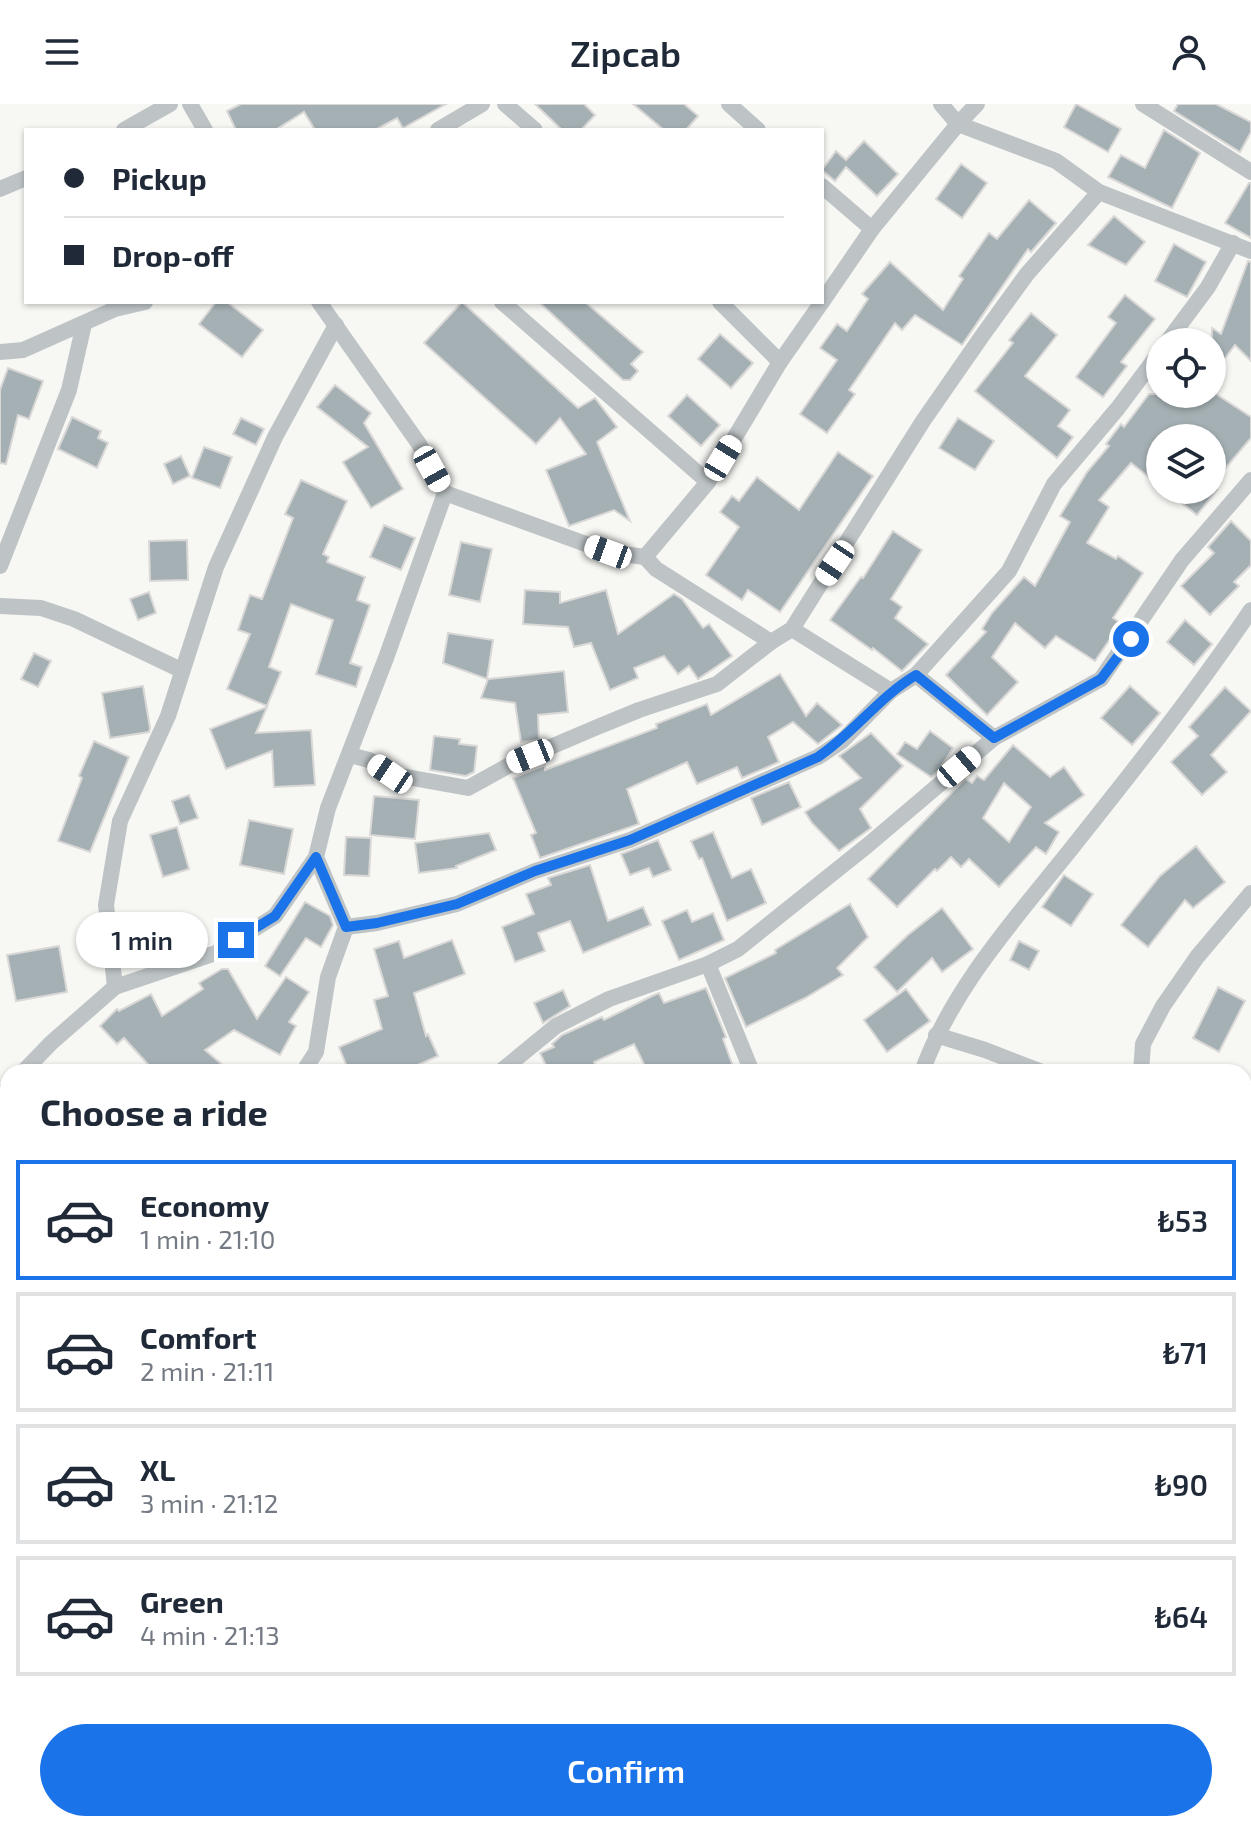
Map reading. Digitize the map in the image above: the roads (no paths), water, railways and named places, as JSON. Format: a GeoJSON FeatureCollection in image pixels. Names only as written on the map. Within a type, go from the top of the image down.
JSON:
{"type":"FeatureCollection","features":[{"type":"Feature","properties":{"kind":"street"},"geometry":{"type":"LineString","coordinates":[[128,128],[170,104]]}},
{"type":"Feature","properties":{"kind":"street"},"geometry":{"type":"LineString","coordinates":[[190,104],[204,128]]}},
{"type":"Feature","properties":{"kind":"street"},"geometry":{"type":"LineString","coordinates":[[441,128],[482,104]]}},
{"type":"Feature","properties":{"kind":"street"},"geometry":{"type":"LineString","coordinates":[[505,104],[533,128]]}},
{"type":"Feature","properties":{"kind":"street"},"geometry":{"type":"LineString","coordinates":[[729,104],[756,128]]}},
{"type":"Feature","properties":{"kind":"street"},"geometry":{"type":"LineString","coordinates":[[941,104],[958,124],[1056,161],[1099,192],[1251,251]]}},
{"type":"Feature","properties":{"kind":"street"},"geometry":{"type":"LineString","coordinates":[[824,299],[872,229],[977,104]]}},
{"type":"Feature","properties":{"kind":"street"},"geometry":{"type":"LineString","coordinates":[[1143,104],[1251,172]]}},
{"type":"Feature","properties":{"kind":"street"},"geometry":{"type":"LineString","coordinates":[[0,189],[24,179]]}},
{"type":"Feature","properties":{"kind":"street"},"geometry":{"type":"LineString","coordinates":[[824,188],[872,229]]}},
{"type":"Feature","properties":{"kind":"street"},"geometry":{"type":"LineString","coordinates":[[350,755],[369,760],[390,774],[468,788],[515,762],[595,728],[717,684],[792,629],[923,421],[982,336],[1027,274],[1099,192]]}},
{"type":"Feature","properties":{"kind":"street"},"geometry":{"type":"LineString","coordinates":[[1177,328],[1208,287],[1233,243]]}},
{"type":"Feature","properties":{"kind":"street"},"geometry":{"type":"LineString","coordinates":[[0,352],[23,350],[115,309],[136,304]]}},
{"type":"Feature","properties":{"kind":"street"},"geometry":{"type":"LineString","coordinates":[[320,304],[419,444],[445,493],[608,552],[645,557],[656,569],[771,642]]}},
{"type":"Feature","properties":{"kind":"street"},"geometry":{"type":"LineString","coordinates":[[504,304],[708,482]]}},
{"type":"Feature","properties":{"kind":"street"},"geometry":{"type":"LineString","coordinates":[[722,304],[780,362]]}},
{"type":"Feature","properties":{"kind":"street"},"geometry":{"type":"LineString","coordinates":[[645,557],[708,482],[780,362],[821,304]]}},
{"type":"Feature","properties":{"kind":"street"},"geometry":{"type":"LineString","coordinates":[[0,566],[69,390],[84,324]]}},
{"type":"Feature","properties":{"kind":"street"},"geometry":{"type":"LineString","coordinates":[[115,987],[106,905],[120,821],[168,716],[223,553],[275,437],[336,325]]}},
{"type":"Feature","properties":{"kind":"street"},"geometry":{"type":"LineString","coordinates":[[346,927],[457,904],[535,871],[630,840],[818,757],[842,741],[891,691],[916,675],[1009,571],[1054,484],[1146,371]]}},
{"type":"Feature","properties":{"kind":"street"},"geometry":{"type":"LineString","coordinates":[[510,1064],[556,1026],[609,999],[708,964],[738,949],[868,845],[994,738],[1101,679],[1182,560],[1251,480]]}},
{"type":"Feature","properties":{"kind":"street"},"geometry":{"type":"LineString","coordinates":[[31,1064],[115,987],[216,953],[275,916],[316,857],[328,808],[445,493]]}},
{"type":"Feature","properties":{"kind":"street"},"geometry":{"type":"LineString","coordinates":[[0,606],[41,608],[74,619],[181,670]]}},
{"type":"Feature","properties":{"kind":"street"},"geometry":{"type":"LineString","coordinates":[[925,1064],[936,1035],[994,946],[1198,688],[1251,610]]}},
{"type":"Feature","properties":{"kind":"street"},"geometry":{"type":"LineString","coordinates":[[792,629],[891,691]]}},
{"type":"Feature","properties":{"kind":"street"},"geometry":{"type":"LineString","coordinates":[[916,675],[994,738]]}},
{"type":"Feature","properties":{"kind":"street"},"geometry":{"type":"LineString","coordinates":[[308,1064],[316,1052],[328,977],[346,927],[316,857]]}},
{"type":"Feature","properties":{"kind":"street"},"geometry":{"type":"LineString","coordinates":[[1142,1064],[1143,1044],[1163,1006],[1197,957],[1251,893]]}},
{"type":"Feature","properties":{"kind":"street"},"geometry":{"type":"LineString","coordinates":[[708,964],[749,1064]]}},
{"type":"Feature","properties":{"kind":"street"},"geometry":{"type":"LineString","coordinates":[[936,1035],[1021,1064]]}}]}
